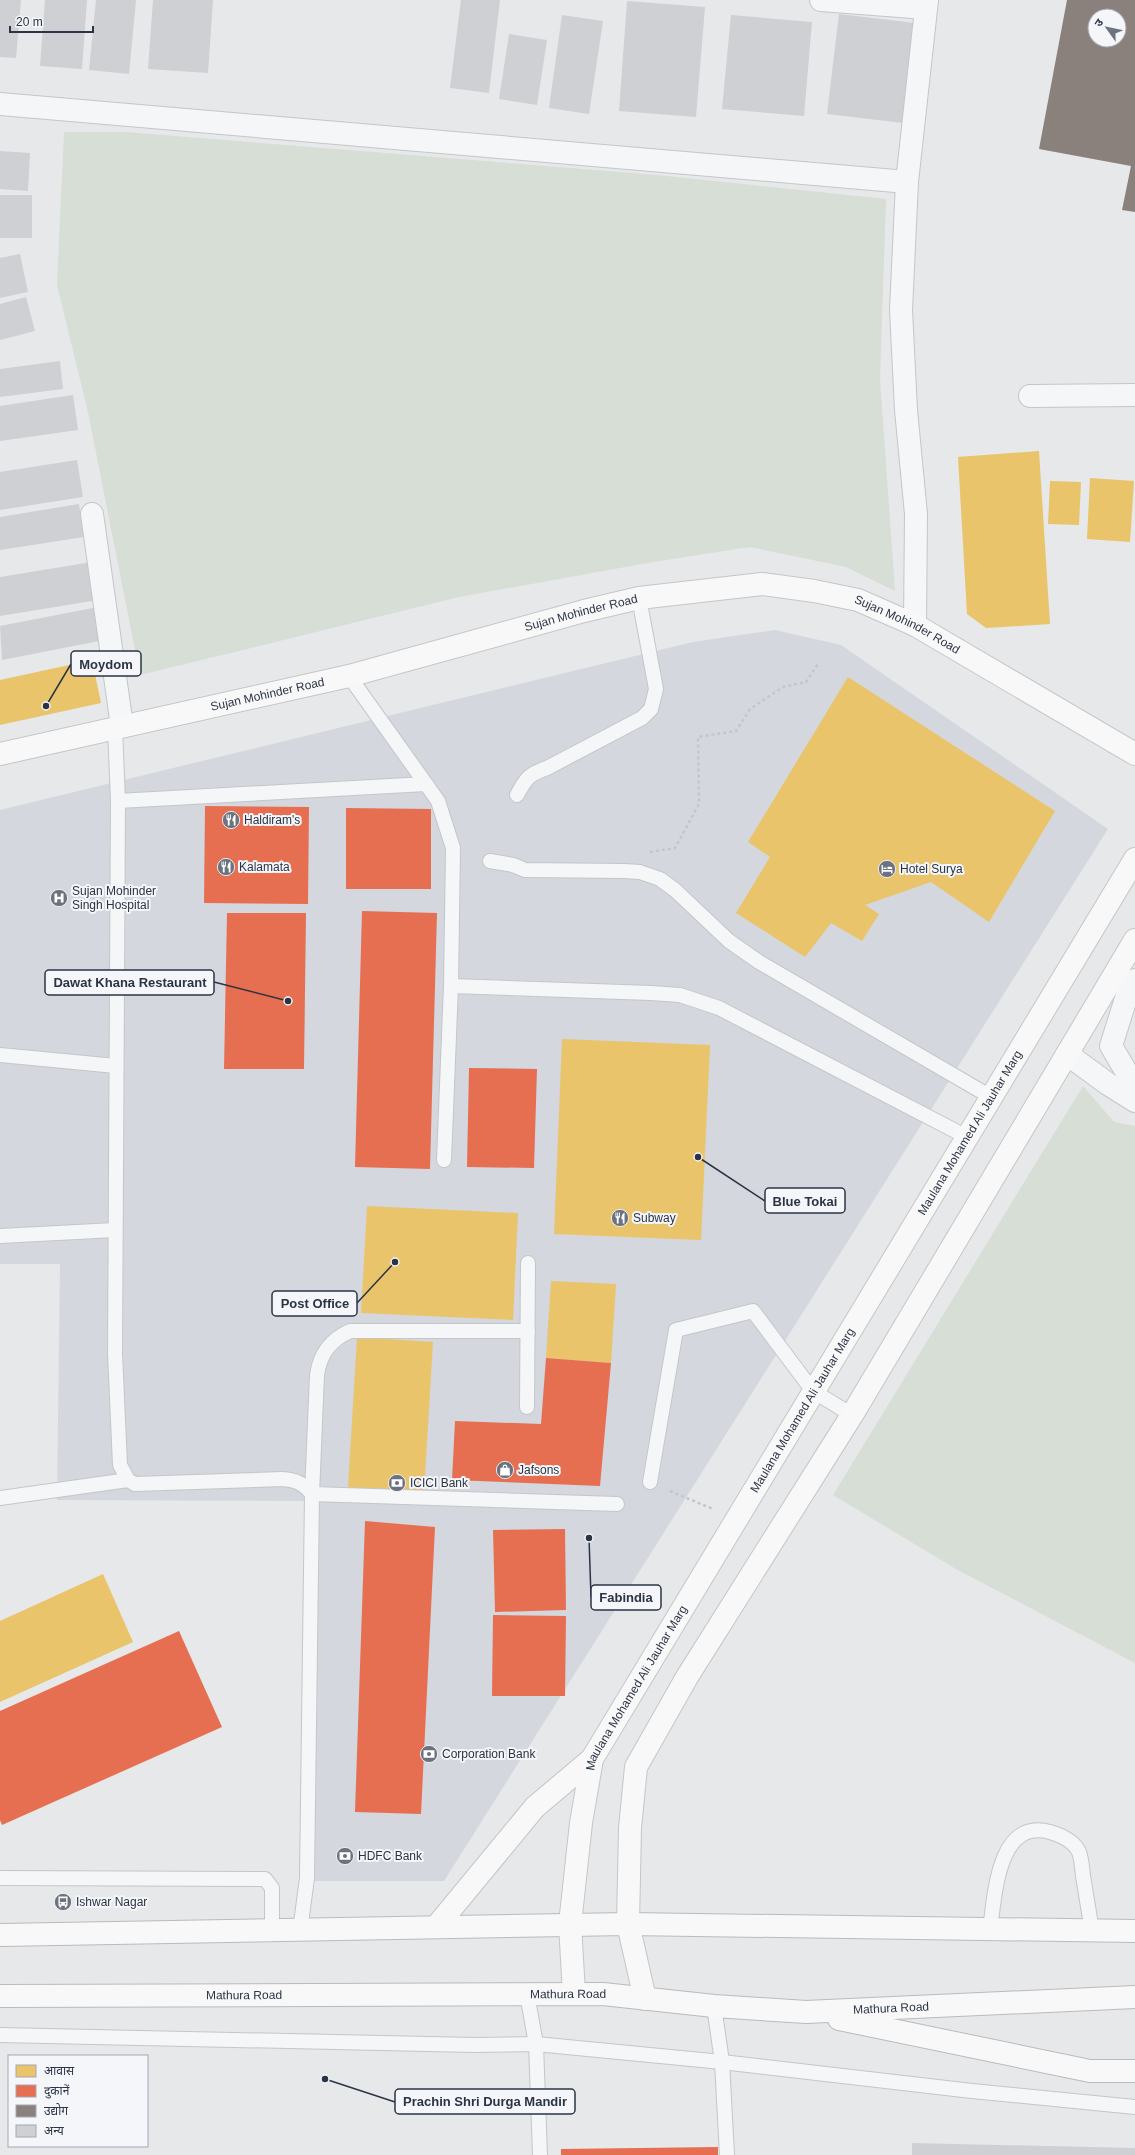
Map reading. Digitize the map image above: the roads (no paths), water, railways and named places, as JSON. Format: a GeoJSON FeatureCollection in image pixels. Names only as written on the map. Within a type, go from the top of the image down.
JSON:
{"type":"FeatureCollection","features":[{"type":"Feature","properties":{"kind":"main road","name":"Sujan Mohinder Road"},"geometry":{"type":"LineString","coordinates":[[0,754],[349,676],[584,611],[639,598],[762,584],[814,591],[858,600],[915,624],[1135,754]]}},
{"type":"Feature","properties":{"kind":"main road","name":"Maulana Mohamed Ali Jauhar Marg"},"geometry":{"type":"LineString","coordinates":[[574,1994],[570,1924],[581,1823],[592,1759],[1135,859]]}},
{"type":"Feature","properties":{"kind":"main road"},"geometry":{"type":"LineString","coordinates":[[645,1999],[628,1924],[630,1828],[636,1767],[687,1678],[852,1415],[1135,940]]}},
{"type":"Feature","properties":{"kind":"main road"},"geometry":{"type":"LineString","coordinates":[[436,1927],[535,1807],[592,1759]]}},
{"type":"Feature","properties":{"kind":"main road"},"geometry":{"type":"LineString","coordinates":[[0,1935],[300,1931],[570,1924],[1135,1931]]}},
{"type":"Feature","properties":{"kind":"main road","name":"Mathura Road"},"geometry":{"type":"LineString","coordinates":[[0,1996],[603,1994],[714,2006],[806,2012],[1135,1997]]}},
{"type":"Feature","properties":{"kind":"main road"},"geometry":{"type":"LineString","coordinates":[[806,2012],[1090,2071],[1135,2071]]}},
{"type":"Feature","properties":{"kind":"street"},"geometry":{"type":"LineString","coordinates":[[821,0],[927,4],[907,182],[901,310],[906,410],[916,514],[915,624]]}},
{"type":"Feature","properties":{"kind":"street"},"geometry":{"type":"LineString","coordinates":[[0,104],[907,182]]}},
{"type":"Feature","properties":{"kind":"street"},"geometry":{"type":"LineString","coordinates":[[1030,396],[1135,395]]}},
{"type":"Feature","properties":{"kind":"street"},"geometry":{"type":"LineString","coordinates":[[92,514],[119,728]]}},
{"type":"Feature","properties":{"kind":"street"},"geometry":{"type":"LineString","coordinates":[[1135,980],[1129,989],[1111,1046],[1127,1073],[1135,1077]]}},
{"type":"Feature","properties":{"kind":"street"},"geometry":{"type":"LineString","coordinates":[[1067,1054],[1108,1084],[1135,1101]]}},
{"type":"Feature","properties":{"kind":"lane"},"geometry":{"type":"LineString","coordinates":[[517,795],[525,779],[534,772],[547,768],[642,718],[651,709],[656,689],[639,598]]}},
{"type":"Feature","properties":{"kind":"lane"},"geometry":{"type":"LineString","coordinates":[[349,676],[438,801],[453,848],[451,986],[444,1160]]}},
{"type":"Feature","properties":{"kind":"lane"},"geometry":{"type":"LineString","coordinates":[[119,728],[115,1353],[120,1466],[128,1480],[135,1484],[282,1479],[294,1480],[304,1484],[312,1494],[617,1504]]}},
{"type":"Feature","properties":{"kind":"lane"},"geometry":{"type":"LineString","coordinates":[[118,801],[426,784]]}},
{"type":"Feature","properties":{"kind":"lane"},"geometry":{"type":"LineString","coordinates":[[490,862],[513,865],[525,870],[640,872],[660,880],[675,890],[729,941],[759,962],[991,1097]]}},
{"type":"Feature","properties":{"kind":"lane"},"geometry":{"type":"LineString","coordinates":[[451,986],[680,995],[719,1008],[967,1137]]}},
{"type":"Feature","properties":{"kind":"lane"},"geometry":{"type":"LineString","coordinates":[[0,1055],[116,1066]]}},
{"type":"Feature","properties":{"kind":"lane"},"geometry":{"type":"LineString","coordinates":[[0,1236],[116,1230]]}},
{"type":"Feature","properties":{"kind":"lane"},"geometry":{"type":"LineString","coordinates":[[527,1407],[528,1263]]}},
{"type":"Feature","properties":{"kind":"lane"},"geometry":{"type":"LineString","coordinates":[[650,1482],[676,1330],[753,1311],[813,1391],[852,1415]]}},
{"type":"Feature","properties":{"kind":"lane"},"geometry":{"type":"LineString","coordinates":[[300,1931],[307,1878],[312,1494],[317,1375],[319,1360],[337,1337],[350,1331],[528,1331]]}},
{"type":"Feature","properties":{"kind":"lane"},"geometry":{"type":"LineString","coordinates":[[0,1498],[128,1480]]}},
{"type":"Feature","properties":{"kind":"lane"},"geometry":{"type":"LineString","coordinates":[[990,1929],[1000,1866],[1005,1853],[1013,1841],[1024,1835],[1033,1832],[1046,1831],[1068,1840],[1079,1852],[1092,1931]]}},
{"type":"Feature","properties":{"kind":"lane"},"geometry":{"type":"LineString","coordinates":[[0,1878],[265,1879],[272,1888],[272,1931]]}},
{"type":"Feature","properties":{"kind":"lane"},"geometry":{"type":"LineString","coordinates":[[527,1994],[536,2044],[540,2155]]}},
{"type":"Feature","properties":{"kind":"lane"},"geometry":{"type":"LineString","coordinates":[[714,2006],[722,2062],[728,2155]]}},
{"type":"Feature","properties":{"kind":"lane"},"geometry":{"type":"LineString","coordinates":[[0,2035],[475,2045],[536,2044],[722,2062],[1135,2108]]}},
{"type":"Feature","properties":{"kind":"lane"},"geometry":{"type":"LineString","coordinates":[[1120,2106],[1135,2118]]}},
{"type":"Feature","properties":{"kind":"place","name":"Moydom"},"geometry":{"type":"Point","coordinates":[46,706]}},
{"type":"Feature","properties":{"kind":"place","name":"Haldiram's"},"geometry":{"type":"Point","coordinates":[231,820]}},
{"type":"Feature","properties":{"kind":"place","name":"Kalamata"},"geometry":{"type":"Point","coordinates":[226,867]}},
{"type":"Feature","properties":{"kind":"place","name":"Hotel Surya"},"geometry":{"type":"Point","coordinates":[887,869]}},
{"type":"Feature","properties":{"kind":"place","name":"Sujan Mohinder Singh Hospital"},"geometry":{"type":"Point","coordinates":[59,898]}},
{"type":"Feature","properties":{"kind":"place","name":"Dawat Khana Restaurant"},"geometry":{"type":"Point","coordinates":[288,1001]}},
{"type":"Feature","properties":{"kind":"place","name":"Blue Tokai"},"geometry":{"type":"Point","coordinates":[698,1157]}},
{"type":"Feature","properties":{"kind":"place","name":"Subway"},"geometry":{"type":"Point","coordinates":[620,1218]}},
{"type":"Feature","properties":{"kind":"place","name":"Post Office"},"geometry":{"type":"Point","coordinates":[395,1262]}},
{"type":"Feature","properties":{"kind":"place","name":"Jafsons"},"geometry":{"type":"Point","coordinates":[505,1470]}},
{"type":"Feature","properties":{"kind":"place","name":"ICICI Bank"},"geometry":{"type":"Point","coordinates":[397,1483]}},
{"type":"Feature","properties":{"kind":"place","name":"Fabindia"},"geometry":{"type":"Point","coordinates":[589,1538]}},
{"type":"Feature","properties":{"kind":"place","name":"Corporation Bank"},"geometry":{"type":"Point","coordinates":[429,1754]}},
{"type":"Feature","properties":{"kind":"place","name":"HDFC Bank"},"geometry":{"type":"Point","coordinates":[345,1856]}},
{"type":"Feature","properties":{"kind":"place","name":"Ishwar Nagar"},"geometry":{"type":"Point","coordinates":[63,1902]}},
{"type":"Feature","properties":{"kind":"place","name":"Prachin Shri Durga Mandir"},"geometry":{"type":"Point","coordinates":[325,2079]}}]}
